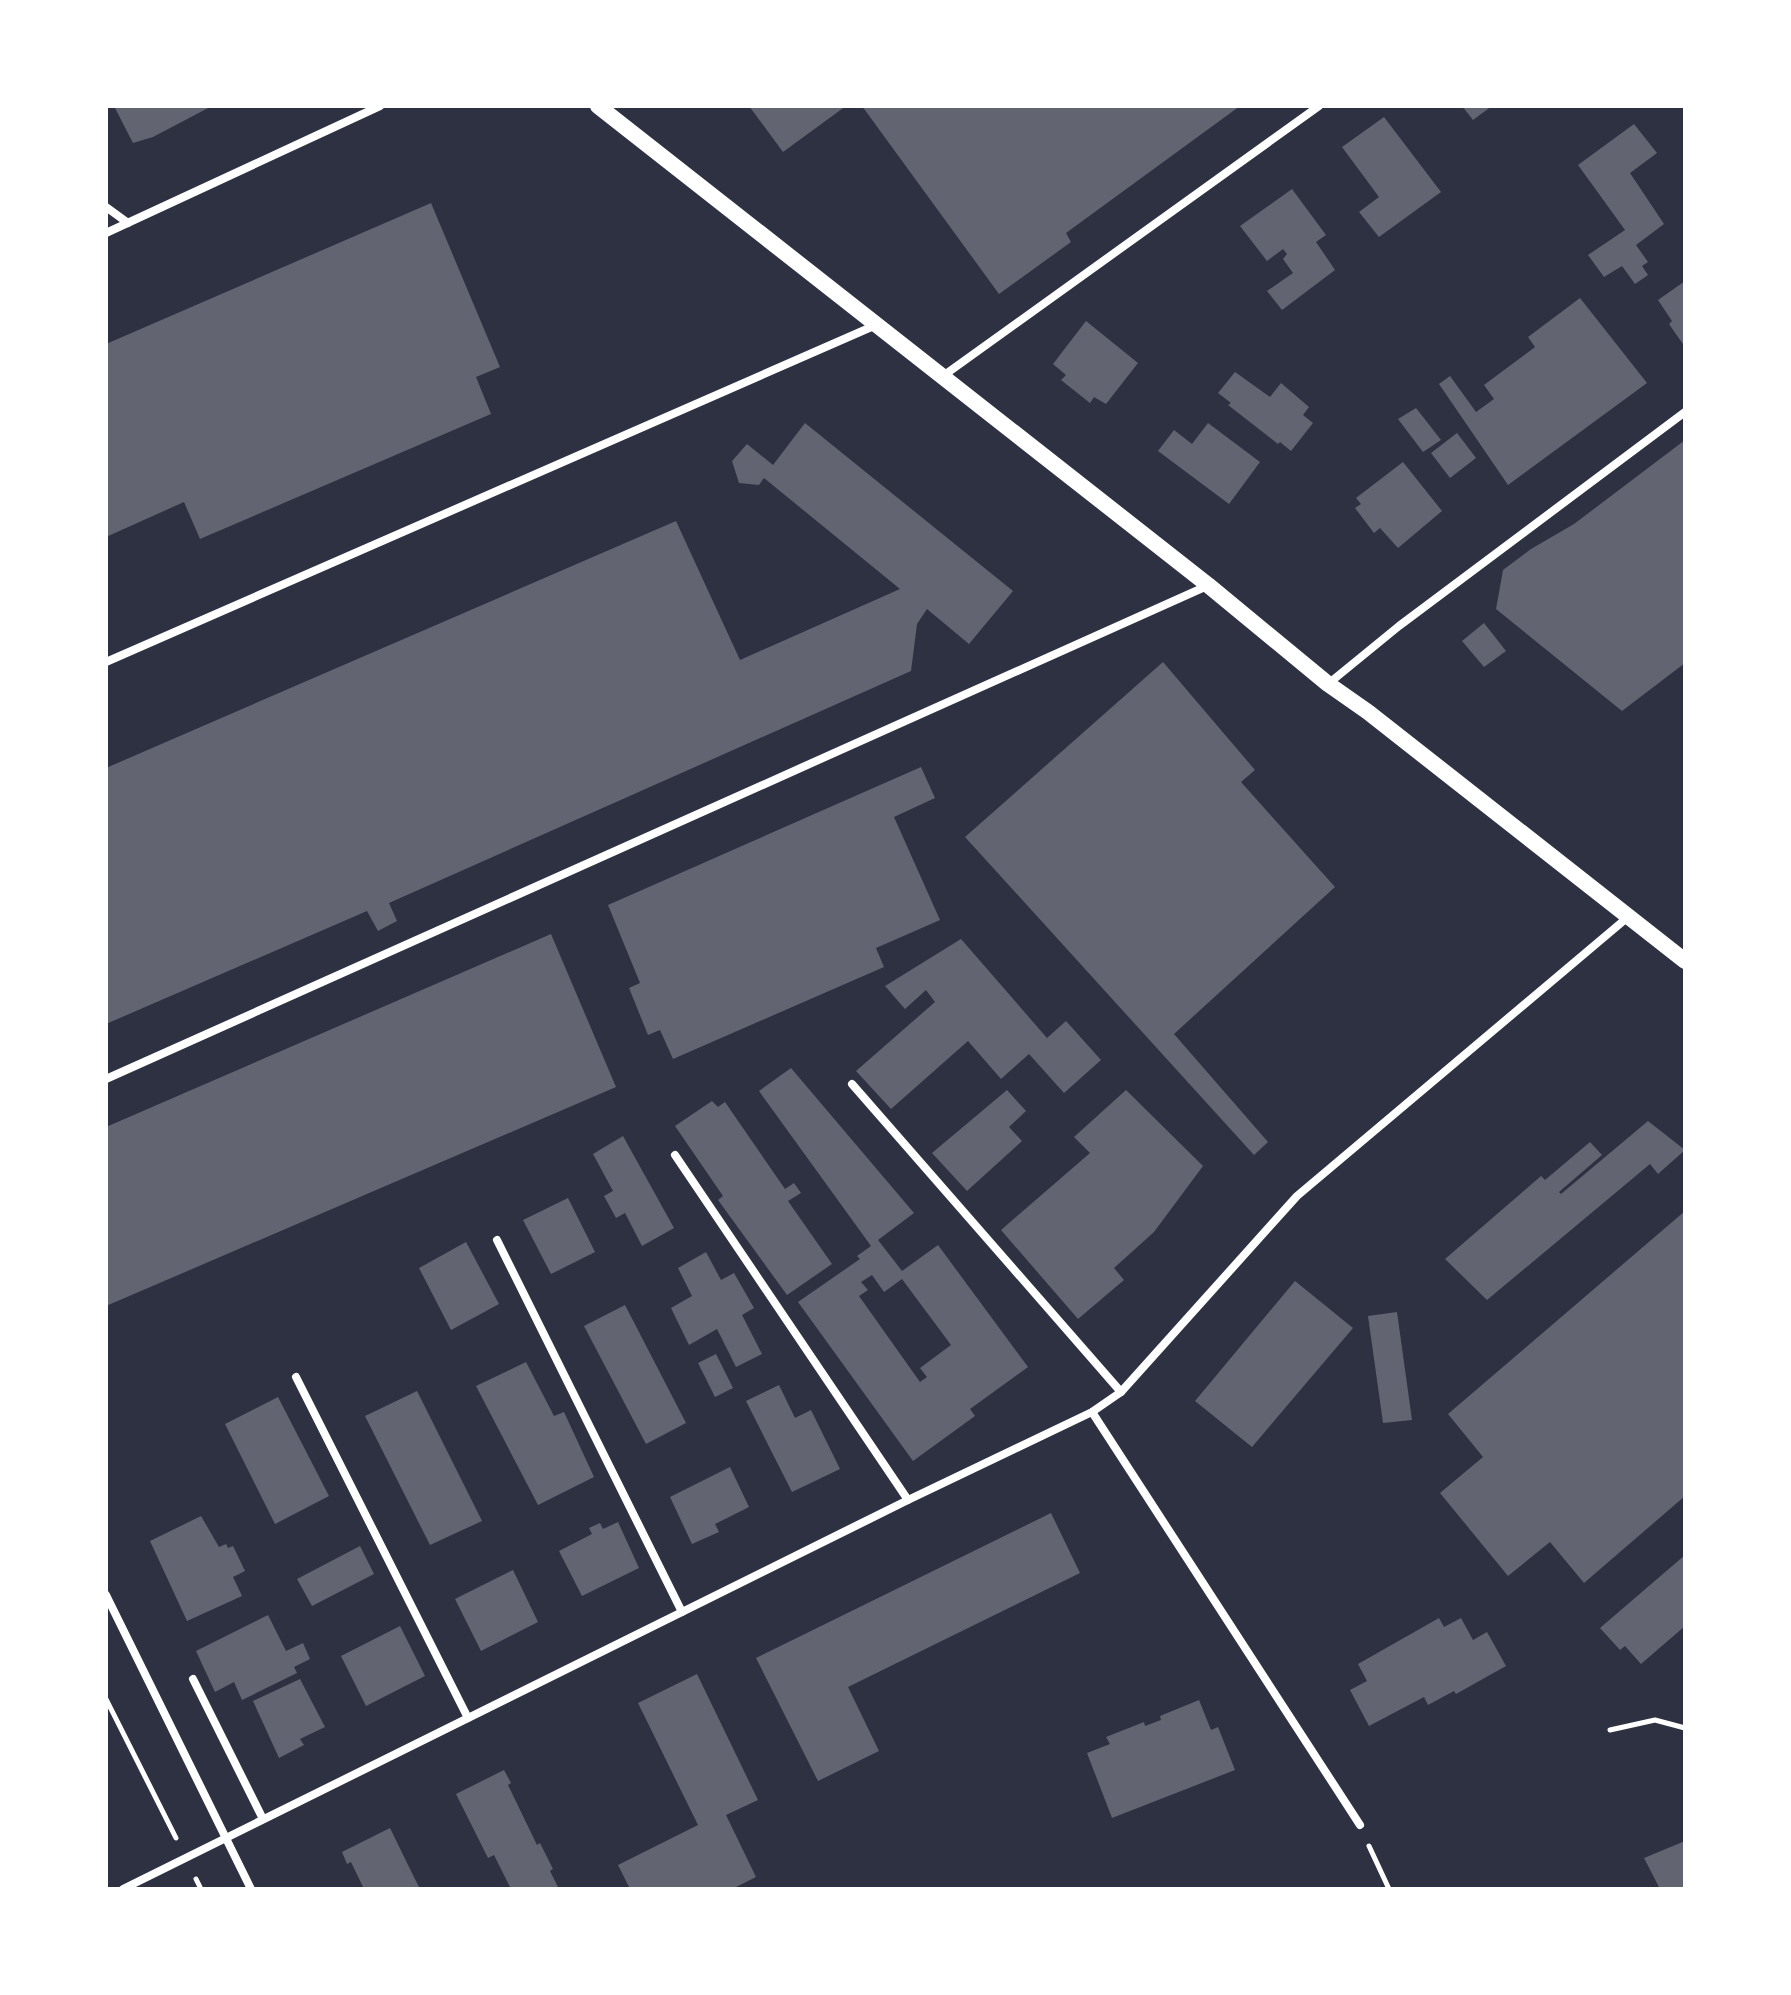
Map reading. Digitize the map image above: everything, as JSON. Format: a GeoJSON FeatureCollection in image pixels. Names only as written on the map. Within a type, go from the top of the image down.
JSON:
{"type":"FeatureCollection","features":[{"type":"Feature","properties":{"kind":"main road"},"geometry":{"type":"LineString","coordinates":[[598,106],[1208,585],[1328,684],[1685,961]]}},
{"type":"Feature","properties":{"kind":"street"},"geometry":{"type":"LineString","coordinates":[[106,233],[380,106]]}},
{"type":"Feature","properties":{"kind":"street"},"geometry":{"type":"LineString","coordinates":[[942,377],[1319,106]]}},
{"type":"Feature","properties":{"kind":"street"},"geometry":{"type":"LineString","coordinates":[[106,207],[128,223]]}},
{"type":"Feature","properties":{"kind":"street"},"geometry":{"type":"LineString","coordinates":[[106,662],[877,325]]}},
{"type":"Feature","properties":{"kind":"street"},"geometry":{"type":"LineString","coordinates":[[1328,684],[1399,626],[1685,412]]}},
{"type":"Feature","properties":{"kind":"street"},"geometry":{"type":"LineString","coordinates":[[106,1079],[1208,585]]}},
{"type":"Feature","properties":{"kind":"street"},"geometry":{"type":"LineString","coordinates":[[123,1889],[1092,1412],[1121,1392],[1297,1196],[1628,916]]}},
{"type":"Feature","properties":{"kind":"street"},"geometry":{"type":"LineString","coordinates":[[852,1084],[1121,1392]]}},
{"type":"Feature","properties":{"kind":"street"},"geometry":{"type":"LineString","coordinates":[[675,1155],[908,1500]]}},
{"type":"Feature","properties":{"kind":"street"},"geometry":{"type":"LineString","coordinates":[[497,1240],[682,1612]]}},
{"type":"Feature","properties":{"kind":"street"},"geometry":{"type":"LineString","coordinates":[[296,1377],[468,1718]]}},
{"type":"Feature","properties":{"kind":"street"},"geometry":{"type":"LineString","coordinates":[[1092,1412],[1360,1825]]}},
{"type":"Feature","properties":{"kind":"street"},"geometry":{"type":"LineString","coordinates":[[106,1595],[251,1889]]}},
{"type":"Feature","properties":{"kind":"street"},"geometry":{"type":"LineString","coordinates":[[193,1679],[263,1819]]}},
{"type":"Feature","properties":{"kind":"path"},"geometry":{"type":"LineString","coordinates":[[106,1699],[185,1858]]}},
{"type":"Feature","properties":{"kind":"path"},"geometry":{"type":"LineString","coordinates":[[1610,1730],[1655,1720],[1685,1728]]}},
{"type":"Feature","properties":{"kind":"path"},"geometry":{"type":"LineString","coordinates":[[1360,1825],[1389,1889]]}},
{"type":"Feature","properties":{"kind":"building"},"geometry":{"type":"Polygon","coordinates":[[[114,106],[212,106],[153,137],[133,143],[114,106]]]}},
{"type":"Feature","properties":{"kind":"building"},"geometry":{"type":"Polygon","coordinates":[[[749,106],[846,106],[783,152],[749,106]]]}},
{"type":"Feature","properties":{"kind":"building"},"geometry":{"type":"Polygon","coordinates":[[[862,106],[1240,106],[1066,233],[1071,242],[999,294],[862,106]]]}},
{"type":"Feature","properties":{"kind":"building"},"geometry":{"type":"Polygon","coordinates":[[[1462,106],[1492,106],[1473,120],[1462,106]]]}},
{"type":"Feature","properties":{"kind":"building"},"geometry":{"type":"Polygon","coordinates":[[[1384,117],[1441,192],[1379,237],[1359,212],[1379,197],[1342,147],[1384,117]]]}},
{"type":"Feature","properties":{"kind":"building"},"geometry":{"type":"Polygon","coordinates":[[[1634,124],[1657,153],[1630,173],[1664,224],[1636,245],[1648,262],[1642,266],[1648,275],[1635,284],[1622,266],[1604,277],[1588,255],[1625,230],[1578,165],[1634,124]]]}},
{"type":"Feature","properties":{"kind":"building"},"geometry":{"type":"Polygon","coordinates":[[[1292,189],[1326,235],[1316,242],[1335,270],[1282,310],[1267,291],[1293,273],[1283,259],[1287,254],[1283,249],[1267,261],[1240,226],[1292,189]]]}},
{"type":"Feature","properties":{"kind":"building"},"geometry":{"type":"Polygon","coordinates":[[[431,203],[500,367],[476,377],[491,414],[200,539],[184,502],[106,537],[106,344],[431,203]]]}},
{"type":"Feature","properties":{"kind":"building"},"geometry":{"type":"Polygon","coordinates":[[[1685,281],[1685,347],[1669,324],[1672,321],[1658,300],[1685,281]]]}},
{"type":"Feature","properties":{"kind":"building"},"geometry":{"type":"Polygon","coordinates":[[[1580,298],[1647,383],[1508,485],[1439,384],[1450,376],[1476,412],[1494,399],[1484,385],[1535,347],[1528,337],[1580,298]]]}},
{"type":"Feature","properties":{"kind":"building"},"geometry":{"type":"Polygon","coordinates":[[[1086,321],[1138,363],[1106,404],[1094,397],[1090,403],[1061,380],[1066,375],[1053,364],[1086,321]]]}},
{"type":"Feature","properties":{"kind":"building"},"geometry":{"type":"Polygon","coordinates":[[[1235,372],[1270,397],[1281,383],[1309,407],[1303,415],[1313,423],[1291,451],[1228,405],[1231,403],[1218,393],[1235,372]]]}},
{"type":"Feature","properties":{"kind":"building"},"geometry":{"type":"Polygon","coordinates":[[[1416,408],[1441,440],[1423,452],[1398,419],[1416,408]]]}},
{"type":"Feature","properties":{"kind":"building"},"geometry":{"type":"Polygon","coordinates":[[[805,423],[1013,591],[969,644],[927,609],[917,624],[911,671],[389,903],[397,921],[378,931],[367,911],[106,1024],[106,768],[676,521],[740,660],[900,589],[764,478],[759,485],[739,483],[732,461],[747,444],[773,465],[805,423]]]}},
{"type":"Feature","properties":{"kind":"building"},"geometry":{"type":"Polygon","coordinates":[[[1208,423],[1260,462],[1229,504],[1158,451],[1174,430],[1192,444],[1208,423]]]}},
{"type":"Feature","properties":{"kind":"building"},"geometry":{"type":"Polygon","coordinates":[[[1457,433],[1476,458],[1450,478],[1431,453],[1457,433]]]}},
{"type":"Feature","properties":{"kind":"building"},"geometry":{"type":"Polygon","coordinates":[[[1685,440],[1685,663],[1622,711],[1496,609],[1503,570],[1574,524],[1685,440]]]}},
{"type":"Feature","properties":{"kind":"building"},"geometry":{"type":"Polygon","coordinates":[[[1403,462],[1442,511],[1398,548],[1380,528],[1374,533],[1355,508],[1361,504],[1356,498],[1403,462]]]}},
{"type":"Feature","properties":{"kind":"building"},"geometry":{"type":"Polygon","coordinates":[[[1484,623],[1506,651],[1484,667],[1462,641],[1484,623]]]}},
{"type":"Feature","properties":{"kind":"building"},"geometry":{"type":"Polygon","coordinates":[[[1163,662],[1255,770],[1241,782],[1335,887],[1174,1034],[1268,1142],[1254,1155],[965,837],[1163,662]]]}},
{"type":"Feature","properties":{"kind":"building"},"geometry":{"type":"Polygon","coordinates":[[[921,767],[935,798],[894,817],[940,920],[876,948],[884,967],[673,1059],[660,1030],[648,1035],[629,988],[640,983],[608,905],[921,767]]]}},
{"type":"Feature","properties":{"kind":"building"},"geometry":{"type":"Polygon","coordinates":[[[551,934],[616,1087],[106,1306],[106,1127],[551,934]]]}},
{"type":"Feature","properties":{"kind":"building"},"geometry":{"type":"Polygon","coordinates":[[[961,939],[1047,1038],[1066,1021],[1101,1060],[1064,1093],[1029,1054],[1001,1079],[968,1041],[891,1109],[856,1071],[935,1002],[926,990],[905,1009],[885,986],[961,939]]]}},
{"type":"Feature","properties":{"kind":"building"},"geometry":{"type":"Polygon","coordinates":[[[791,1068],[914,1213],[878,1240],[902,1271],[938,1245],[1028,1367],[970,1409],[975,1416],[913,1461],[798,1302],[860,1259],[857,1256],[871,1246],[759,1091],[791,1068]],[[872,1275],[861,1282],[868,1290],[859,1296],[920,1382],[927,1377],[920,1368],[951,1345],[902,1279],[884,1292],[872,1275]]]}},
{"type":"Feature","properties":{"kind":"building"},"geometry":{"type":"Polygon","coordinates":[[[1007,1090],[1026,1111],[1009,1127],[1022,1141],[967,1191],[932,1153],[1007,1090]]]}},
{"type":"Feature","properties":{"kind":"building"},"geometry":{"type":"Polygon","coordinates":[[[1126,1090],[1203,1166],[1154,1232],[1114,1268],[1124,1280],[1078,1319],[1001,1230],[1090,1153],[1074,1137],[1126,1090]]]}},
{"type":"Feature","properties":{"kind":"building"},"geometry":{"type":"Polygon","coordinates":[[[712,1101],[718,1107],[725,1102],[785,1189],[794,1183],[801,1193],[788,1201],[832,1264],[787,1295],[718,1200],[723,1196],[675,1126],[712,1101]]]}},
{"type":"Feature","properties":{"kind":"building"},"geometry":{"type":"Polygon","coordinates":[[[1648,1121],[1685,1150],[1658,1174],[1650,1164],[1487,1300],[1445,1259],[1541,1176],[1545,1180],[1590,1142],[1602,1155],[1559,1192],[1561,1194],[1648,1121]]]}},
{"type":"Feature","properties":{"kind":"building"},"geometry":{"type":"Polygon","coordinates":[[[623,1136],[674,1228],[642,1246],[625,1213],[616,1218],[604,1196],[613,1191],[593,1154],[623,1136]]]}},
{"type":"Feature","properties":{"kind":"building"},"geometry":{"type":"Polygon","coordinates":[[[568,1198],[595,1252],[551,1274],[523,1220],[568,1198]]]}},
{"type":"Feature","properties":{"kind":"building"},"geometry":{"type":"Polygon","coordinates":[[[1685,1211],[1685,1496],[1584,1583],[1550,1542],[1508,1576],[1440,1493],[1483,1457],[1448,1414],[1685,1211]]]}},
{"type":"Feature","properties":{"kind":"building"},"geometry":{"type":"Polygon","coordinates":[[[466,1242],[499,1304],[451,1330],[419,1268],[466,1242]]]}},
{"type":"Feature","properties":{"kind":"building"},"geometry":{"type":"Polygon","coordinates":[[[706,1252],[721,1280],[734,1273],[754,1308],[742,1315],[762,1354],[736,1367],[717,1329],[689,1345],[671,1308],[692,1296],[678,1268],[706,1252]]]}},
{"type":"Feature","properties":{"kind":"building"},"geometry":{"type":"Polygon","coordinates":[[[1295,1281],[1353,1328],[1252,1447],[1195,1401],[1295,1281]]]}},
{"type":"Feature","properties":{"kind":"building"},"geometry":{"type":"Polygon","coordinates":[[[625,1305],[686,1423],[646,1444],[584,1326],[625,1305]]]}},
{"type":"Feature","properties":{"kind":"building"},"geometry":{"type":"Polygon","coordinates":[[[1397,1312],[1412,1420],[1383,1423],[1368,1316],[1397,1312]]]}},
{"type":"Feature","properties":{"kind":"building"},"geometry":{"type":"Polygon","coordinates":[[[716,1354],[733,1388],[715,1397],[698,1363],[716,1354]]]}},
{"type":"Feature","properties":{"kind":"building"},"geometry":{"type":"Polygon","coordinates":[[[526,1362],[554,1416],[564,1412],[594,1477],[538,1505],[476,1386],[526,1362]]]}},
{"type":"Feature","properties":{"kind":"building"},"geometry":{"type":"Polygon","coordinates":[[[779,1385],[795,1418],[811,1410],[840,1469],[792,1492],[746,1401],[779,1385]]]}},
{"type":"Feature","properties":{"kind":"building"},"geometry":{"type":"Polygon","coordinates":[[[417,1391],[482,1521],[430,1545],[365,1416],[417,1391]]]}},
{"type":"Feature","properties":{"kind":"building"},"geometry":{"type":"Polygon","coordinates":[[[278,1397],[329,1496],[275,1524],[225,1424],[278,1397]]]}},
{"type":"Feature","properties":{"kind":"building"},"geometry":{"type":"Polygon","coordinates":[[[730,1467],[749,1507],[715,1524],[719,1532],[692,1544],[670,1497],[730,1467]]]}},
{"type":"Feature","properties":{"kind":"building"},"geometry":{"type":"Polygon","coordinates":[[[1051,1513],[1080,1573],[848,1687],[879,1751],[818,1781],[756,1658],[1051,1513]]]}},
{"type":"Feature","properties":{"kind":"building"},"geometry":{"type":"Polygon","coordinates":[[[201,1516],[219,1547],[226,1544],[228,1548],[233,1546],[245,1571],[233,1577],[242,1596],[187,1621],[150,1541],[201,1516]]]}},
{"type":"Feature","properties":{"kind":"building"},"geometry":{"type":"Polygon","coordinates":[[[618,1522],[639,1568],[582,1596],[559,1551],[592,1534],[589,1528],[600,1523],[603,1529],[618,1522]]]}},
{"type":"Feature","properties":{"kind":"building"},"geometry":{"type":"Polygon","coordinates":[[[360,1546],[374,1574],[312,1606],[297,1579],[360,1546]]]}},
{"type":"Feature","properties":{"kind":"building"},"geometry":{"type":"Polygon","coordinates":[[[1685,1555],[1685,1626],[1641,1664],[1625,1646],[1620,1650],[1600,1628],[1685,1555]]]}},
{"type":"Feature","properties":{"kind":"building"},"geometry":{"type":"Polygon","coordinates":[[[513,1570],[538,1622],[481,1651],[455,1599],[513,1570]]]}},
{"type":"Feature","properties":{"kind":"building"},"geometry":{"type":"Polygon","coordinates":[[[268,1615],[286,1651],[303,1643],[310,1659],[294,1667],[297,1673],[242,1700],[234,1682],[215,1692],[196,1651],[268,1615]]]}},
{"type":"Feature","properties":{"kind":"building"},"geometry":{"type":"Polygon","coordinates":[[[1439,1618],[1444,1627],[1461,1618],[1473,1640],[1487,1632],[1506,1666],[1456,1694],[1454,1691],[1428,1705],[1424,1697],[1369,1726],[1350,1690],[1367,1681],[1358,1664],[1439,1618]]]}},
{"type":"Feature","properties":{"kind":"building"},"geometry":{"type":"Polygon","coordinates":[[[400,1626],[425,1676],[366,1706],[341,1656],[400,1626]]]}},
{"type":"Feature","properties":{"kind":"building"},"geometry":{"type":"Polygon","coordinates":[[[697,1674],[758,1800],[726,1815],[756,1877],[732,1889],[630,1889],[618,1865],[698,1825],[638,1703],[697,1674]]]}},
{"type":"Feature","properties":{"kind":"building"},"geometry":{"type":"Polygon","coordinates":[[[300,1679],[325,1727],[300,1739],[304,1745],[279,1758],[253,1701],[300,1679]]]}},
{"type":"Feature","properties":{"kind":"building"},"geometry":{"type":"Polygon","coordinates":[[[1199,1700],[1211,1730],[1218,1727],[1235,1770],[1112,1818],[1087,1753],[1110,1744],[1106,1737],[1144,1722],[1145,1726],[1161,1720],[1160,1716],[1199,1700]]]}},
{"type":"Feature","properties":{"kind":"building"},"geometry":{"type":"Polygon","coordinates":[[[504,1770],[537,1845],[540,1843],[553,1869],[550,1871],[559,1889],[511,1889],[494,1855],[488,1858],[456,1794],[504,1770]]]}},
{"type":"Feature","properties":{"kind":"building"},"geometry":{"type":"Polygon","coordinates":[[[390,1828],[420,1889],[364,1889],[351,1862],[347,1864],[342,1852],[390,1828]]]}},
{"type":"Feature","properties":{"kind":"building"},"geometry":{"type":"Polygon","coordinates":[[[1685,1841],[1685,1889],[1660,1889],[1644,1858],[1685,1841]]]}}]}
